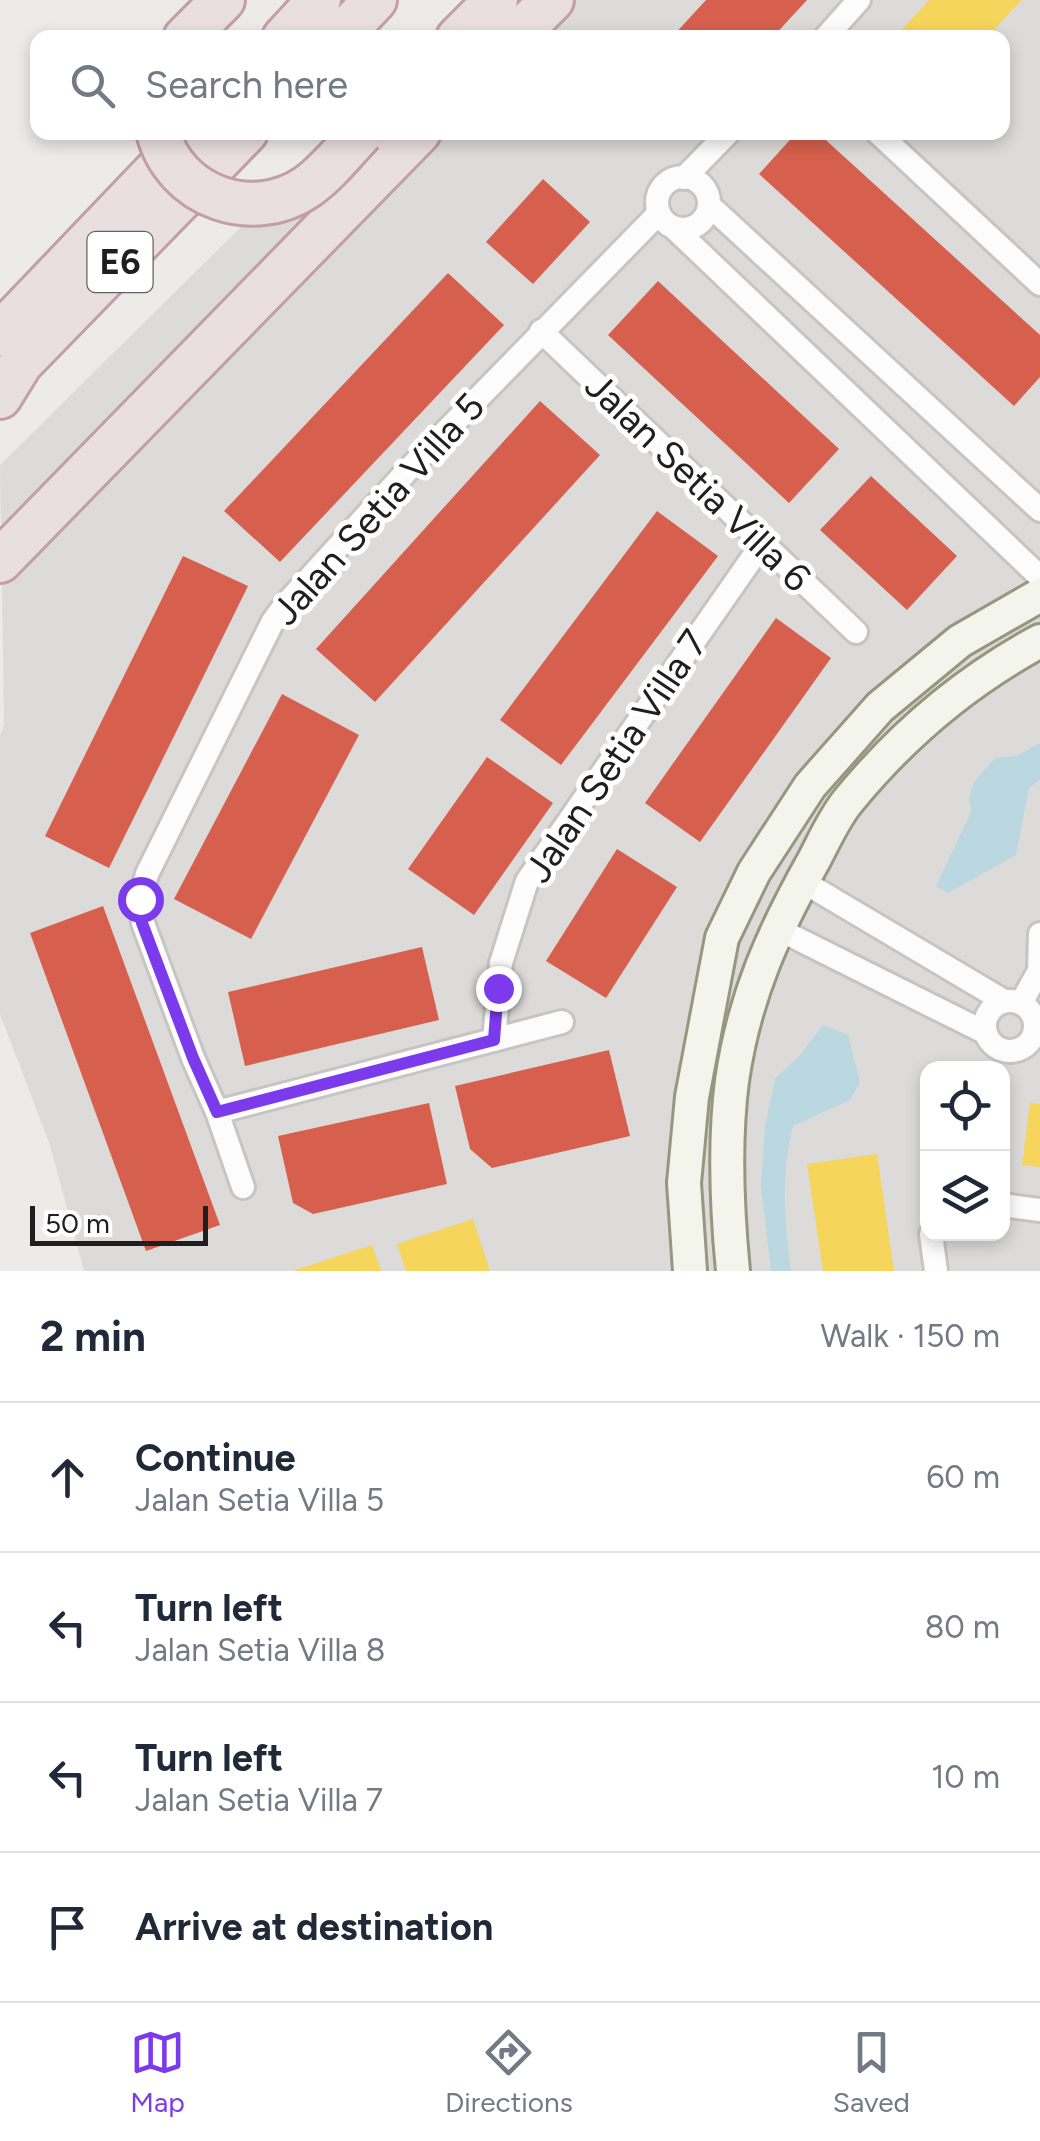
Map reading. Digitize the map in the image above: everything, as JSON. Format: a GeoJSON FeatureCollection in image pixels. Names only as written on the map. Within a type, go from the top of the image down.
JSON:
{"type":"FeatureCollection","features":[{"type":"Feature","properties":{"kind":"highway"},"geometry":{"type":"LineString","coordinates":[[193,30],[223,0]]}},
{"type":"Feature","properties":{"kind":"highway"},"geometry":{"type":"LineString","coordinates":[[265,30],[286,0]]}},
{"type":"Feature","properties":{"kind":"highway"},"geometry":{"type":"LineString","coordinates":[[292,30],[320,0]]}},
{"type":"Feature","properties":{"kind":"highway"},"geometry":{"type":"LineString","coordinates":[[347,30],[375,0]]}},
{"type":"Feature","properties":{"kind":"highway"},"geometry":{"type":"LineString","coordinates":[[466,30],[496,0]]}},
{"type":"Feature","properties":{"kind":"highway"},"geometry":{"type":"LineString","coordinates":[[522,30],[552,0]]}},
{"type":"Feature","properties":{"kind":"highway"},"geometry":{"type":"LineString","coordinates":[[160,140],[176,169],[198,189],[221,200],[250,204],[277,201],[308,186],[354,140]]}},
{"type":"Feature","properties":{"kind":"highway","name":"E6"},"geometry":{"type":"LineString","coordinates":[[0,334],[185,140]]}},
{"type":"Feature","properties":{"kind":"highway","name":"E6"},"geometry":{"type":"LineString","coordinates":[[0,397],[22,364],[238,140]]}},
{"type":"Feature","properties":{"kind":"highway"},"geometry":{"type":"LineString","coordinates":[[0,560],[411,140]]}},
{"type":"Feature","properties":{"kind":"street"},"geometry":{"type":"LineString","coordinates":[[831,30],[859,0]]}},
{"type":"Feature","properties":{"kind":"street"},"geometry":{"type":"LineString","coordinates":[[721,140],[684,178],[665,184],[659,193],[666,220],[1040,576]]}},
{"type":"Feature","properties":{"kind":"street"},"geometry":{"type":"LineString","coordinates":[[886,140],[1040,284]]}},
{"type":"Feature","properties":{"kind":"street"},"geometry":{"type":"LineString","coordinates":[[666,220],[684,229],[696,226],[706,217],[708,197],[700,183],[684,178]]}},
{"type":"Feature","properties":{"kind":"street"},"geometry":{"type":"LineString","coordinates":[[709,205],[1040,510]]}},
{"type":"Feature","properties":{"kind":"street","name":"Jalan Setia Villa 5"},"geometry":{"type":"LineString","coordinates":[[243,1187],[142,923],[140,899],[147,874],[273,621],[395,484],[541,332],[666,220]]}},
{"type":"Feature","properties":{"kind":"street","name":"Jalan Setia Villa 6"},"geometry":{"type":"LineString","coordinates":[[541,332],[856,632]]}},
{"type":"Feature","properties":{"kind":"street","name":"Jalan Setia Villa 7"},"geometry":{"type":"LineString","coordinates":[[494,1040],[501,963],[527,881],[762,544]]}},
{"type":"Feature","properties":{"kind":"street"},"geometry":{"type":"LineString","coordinates":[[690,1271],[684,1182],[692,1097],[722,938],[754,872],[810,786],[880,706],[960,641],[1040,595]]}},
{"type":"Feature","properties":{"kind":"street"},"geometry":{"type":"LineString","coordinates":[[732,1271],[728,1174],[732,1082],[750,998],[776,928],[845,804],[899,744],[978,679],[1040,641]]}},
{"type":"Feature","properties":{"kind":"street"},"geometry":{"type":"LineString","coordinates":[[776,928],[1010,1051],[1021,1048],[1035,1031],[1035,1020],[1013,1002],[802,881]]}},
{"type":"Feature","properties":{"kind":"street"},"geometry":{"type":"LineString","coordinates":[[988,1061],[992,1041],[985,1020],[990,1010],[1013,1002],[1039,970],[1040,934]]}},
{"type":"Feature","properties":{"kind":"street"},"geometry":{"type":"LineString","coordinates":[[217,1112],[562,1022]]}},
{"type":"Feature","properties":{"kind":"street"},"geometry":{"type":"LineString","coordinates":[[1010,1205],[1040,1210]]}},
{"type":"Feature","properties":{"kind":"street"},"geometry":{"type":"LineString","coordinates":[[933,1241],[936,1271]]}},
{"type":"Feature","properties":{"kind":"shaded area"},"geometry":{"type":"Polygon","coordinates":[[[470,0],[1040,0],[1040,1271],[84,1271],[50,1145],[0,1014],[0,736],[4,725],[0,465],[329,140],[1010,140],[1010,30],[439,30],[470,0]]]}},
{"type":"Feature","properties":{"kind":"water"},"geometry":{"type":"Polygon","coordinates":[[[1040,743],[1040,780],[1029,788],[1016,855],[948,893],[936,886],[971,812],[969,797],[974,782],[995,758],[1017,756],[1040,743]]]}},
{"type":"Feature","properties":{"kind":"water"},"geometry":{"type":"Polygon","coordinates":[[[823,1025],[848,1035],[860,1083],[850,1100],[793,1126],[785,1198],[791,1271],[771,1271],[761,1186],[765,1126],[775,1079],[823,1025]]]}},
{"type":"Feature","properties":{"kind":"building: Homes"},"geometry":{"type":"Polygon","coordinates":[[[929,0],[1022,0],[994,30],[901,30],[929,0]]]}},
{"type":"Feature","properties":{"kind":"building: Homes"},"geometry":{"type":"Polygon","coordinates":[[[1030,1103],[1040,1104],[1040,1167],[1022,1165],[1030,1103]]]}},
{"type":"Feature","properties":{"kind":"building: Homes"},"geometry":{"type":"Polygon","coordinates":[[[877,1154],[894,1271],[823,1271],[807,1164],[877,1154]]]}},
{"type":"Feature","properties":{"kind":"building: Homes"},"geometry":{"type":"Polygon","coordinates":[[[473,1219],[490,1271],[406,1271],[397,1244],[473,1219]]]}},
{"type":"Feature","properties":{"kind":"building: Homes"},"geometry":{"type":"Polygon","coordinates":[[[372,1245],[381,1271],[295,1271],[295,1270],[372,1245]]]}},
{"type":"Feature","properties":{"kind":"building: Shops"},"geometry":{"type":"Polygon","coordinates":[[[706,0],[807,0],[779,30],[678,30],[706,0]]]}},
{"type":"Feature","properties":{"kind":"building: Shops"},"geometry":{"type":"Polygon","coordinates":[[[790,140],[826,140],[1040,335],[1040,377],[1014,406],[759,174],[790,140]]]}},
{"type":"Feature","properties":{"kind":"building: Shops"},"geometry":{"type":"Polygon","coordinates":[[[543,179],[590,222],[533,284],[486,242],[543,179]]]}},
{"type":"Feature","properties":{"kind":"building: Shops"},"geometry":{"type":"Polygon","coordinates":[[[448,273],[504,325],[280,562],[224,511],[448,273]]]}},
{"type":"Feature","properties":{"kind":"building: Shops"},"geometry":{"type":"Polygon","coordinates":[[[658,281],[839,449],[789,503],[608,335],[658,281]]]}},
{"type":"Feature","properties":{"kind":"building: Shops"},"geometry":{"type":"Polygon","coordinates":[[[540,401],[600,455],[375,702],[316,649],[540,401]]]}},
{"type":"Feature","properties":{"kind":"building: Shops"},"geometry":{"type":"Polygon","coordinates":[[[871,476],[957,556],[907,610],[820,530],[871,476]]]}},
{"type":"Feature","properties":{"kind":"building: Shops"},"geometry":{"type":"Polygon","coordinates":[[[657,511],[718,556],[561,765],[500,720],[657,511]]]}},
{"type":"Feature","properties":{"kind":"building: Shops"},"geometry":{"type":"Polygon","coordinates":[[[183,556],[248,586],[109,868],[45,836],[183,556]]]}},
{"type":"Feature","properties":{"kind":"building: Shops"},"geometry":{"type":"Polygon","coordinates":[[[776,618],[831,658],[700,842],[645,803],[776,618]]]}},
{"type":"Feature","properties":{"kind":"building: Shops"},"geometry":{"type":"Polygon","coordinates":[[[282,694],[359,735],[251,939],[174,899],[282,694]]]}},
{"type":"Feature","properties":{"kind":"building: Shops"},"geometry":{"type":"Polygon","coordinates":[[[487,757],[553,803],[474,915],[408,869],[487,757]]]}},
{"type":"Feature","properties":{"kind":"building: Shops"},"geometry":{"type":"Polygon","coordinates":[[[617,849],[677,887],[606,998],[546,961],[617,849]]]}},
{"type":"Feature","properties":{"kind":"building: Shops"},"geometry":{"type":"Polygon","coordinates":[[[103,906],[220,1225],[146,1251],[30,933],[103,906]]]}},
{"type":"Feature","properties":{"kind":"building: Shops"},"geometry":{"type":"Polygon","coordinates":[[[422,947],[439,1020],[245,1066],[228,992],[422,947]]]}},
{"type":"Feature","properties":{"kind":"building: Shops"},"geometry":{"type":"Polygon","coordinates":[[[609,1050],[630,1136],[492,1168],[470,1149],[455,1086],[609,1050]]]}},
{"type":"Feature","properties":{"kind":"building: Shops"},"geometry":{"type":"Polygon","coordinates":[[[429,1103],[447,1184],[313,1214],[293,1203],[278,1136],[429,1103]]]}},
{"type":"Feature","properties":{"kind":"route"},"geometry":{"type":"LineString","coordinates":[[140,899],[142,923],[217,1112],[494,1040],[498,988]]}}]}
